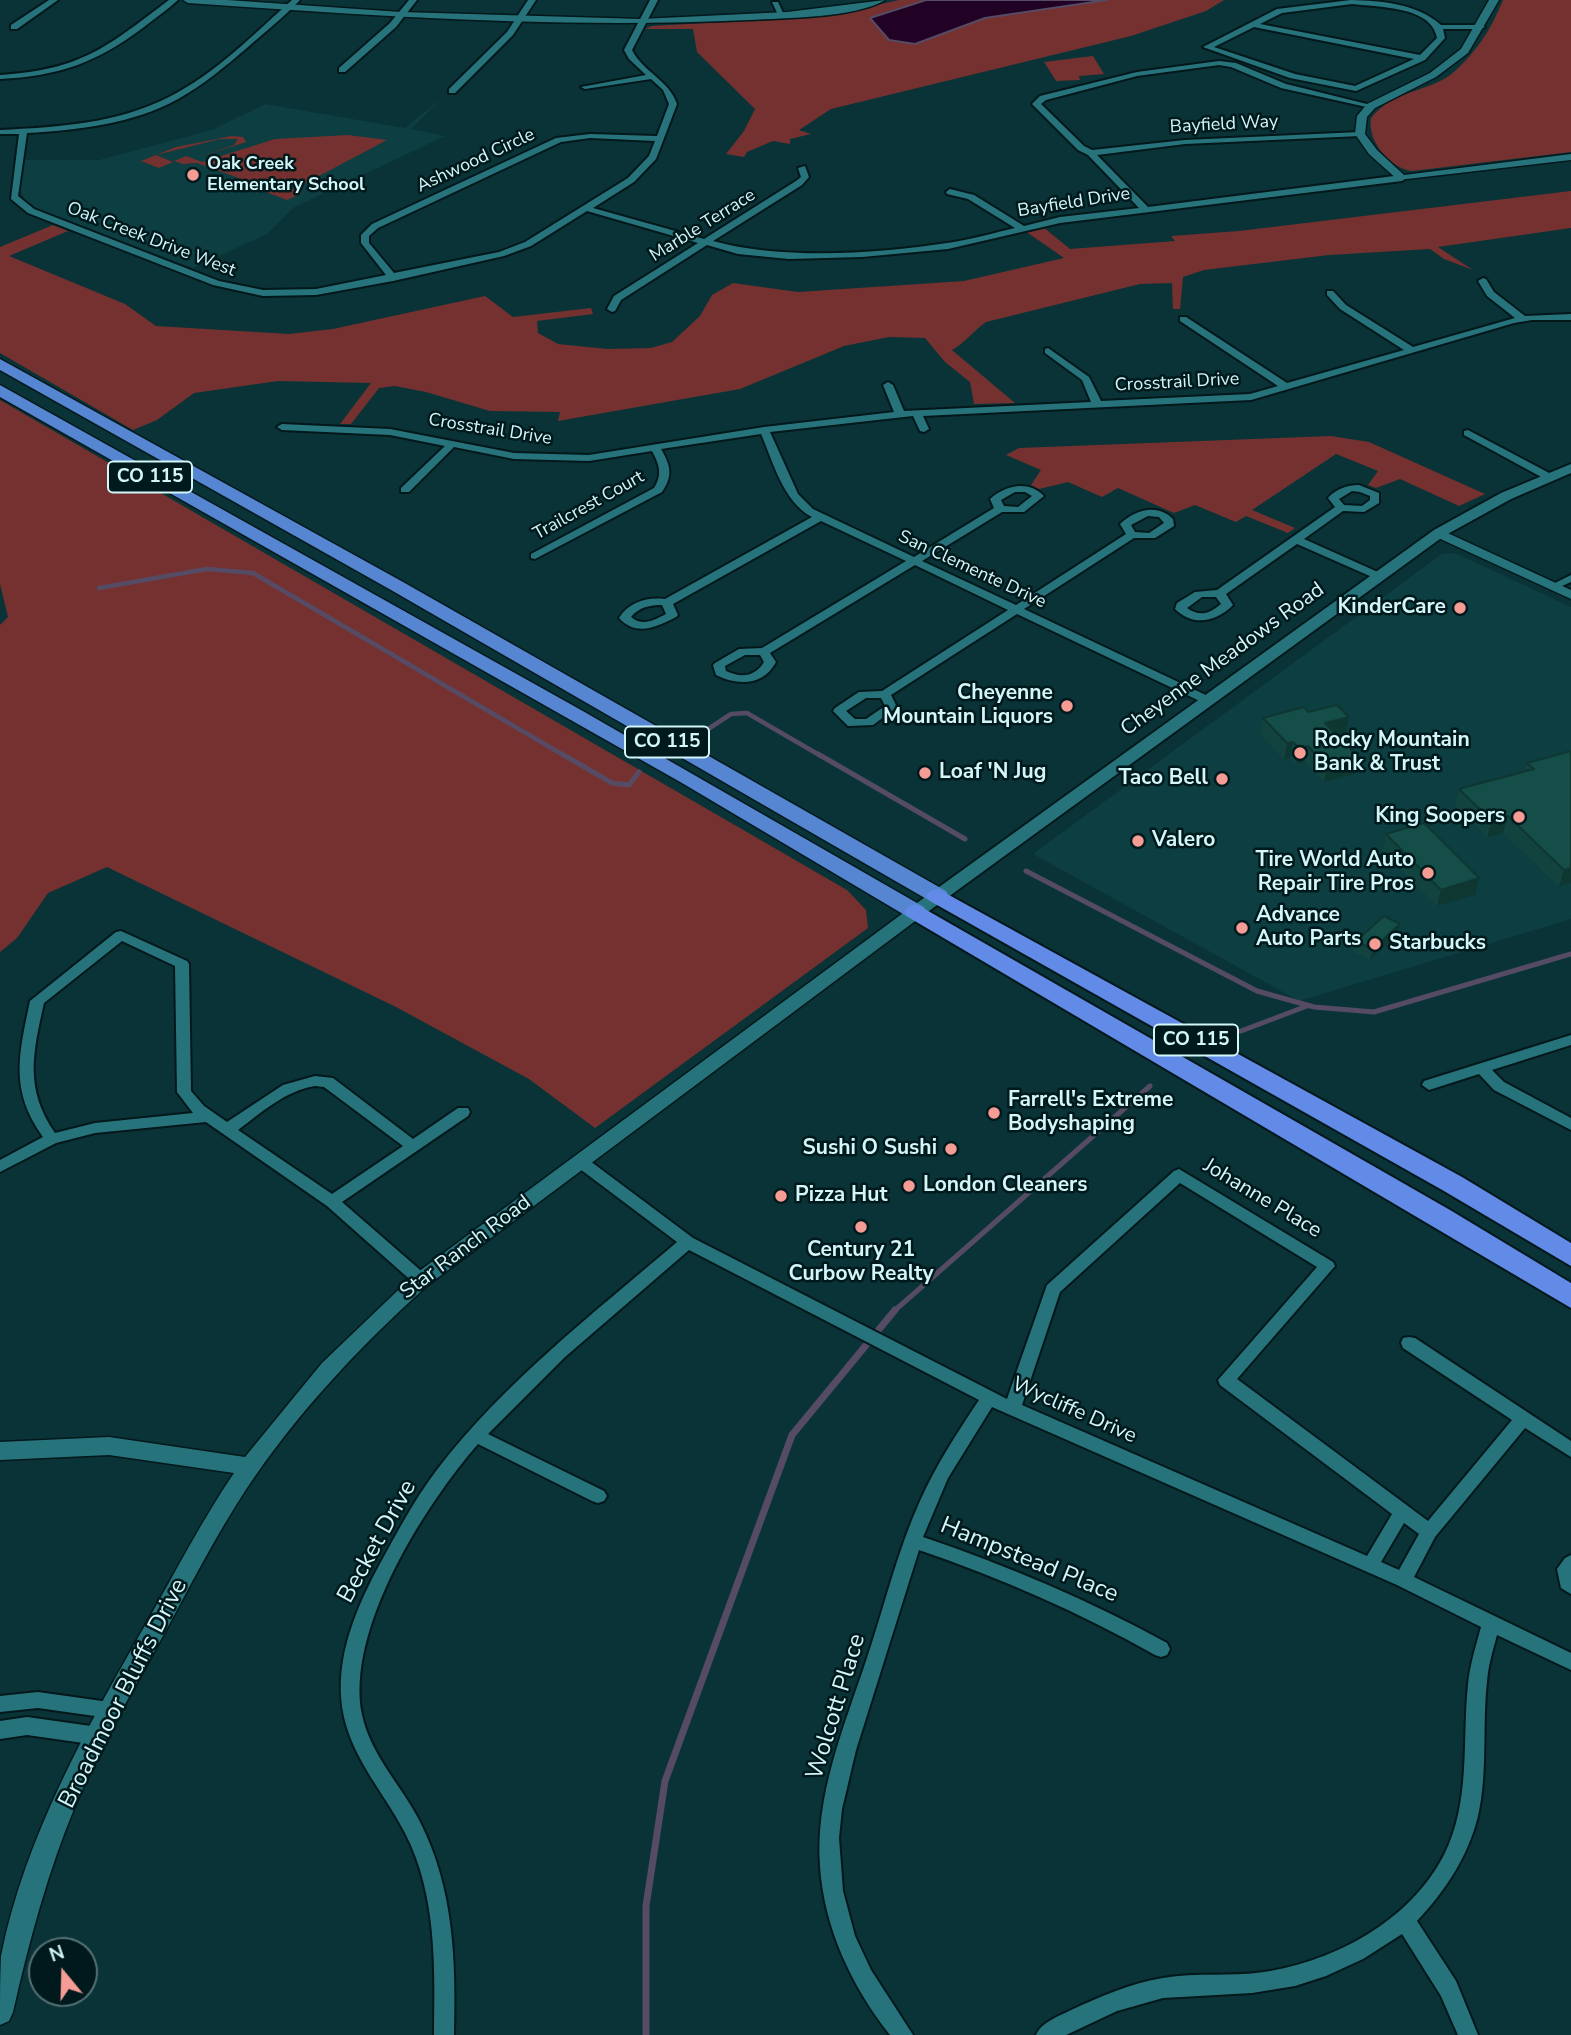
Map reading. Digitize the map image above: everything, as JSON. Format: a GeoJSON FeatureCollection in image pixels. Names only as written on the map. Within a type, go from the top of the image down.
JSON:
{"type":"FeatureCollection","features":[{"type":"Feature","properties":{"kind":"highway","name":"CO 115"},"geometry":{"type":"LineString","coordinates":[[0,364],[1453,1184],[1571,1256]]}},
{"type":"Feature","properties":{"kind":"highway","name":"CO 115"},"geometry":{"type":"LineString","coordinates":[[0,390],[300,563],[611,735],[1441,1217],[1571,1297]]}},
{"type":"Feature","properties":{"kind":"main road","name":"Cheyenne Meadows Road"},"geometry":{"type":"LineString","coordinates":[[916,912],[1376,575],[1438,533],[1571,468]]}},
{"type":"Feature","properties":{"kind":"street"},"geometry":{"type":"LineString","coordinates":[[14,27],[54,0]]}},
{"type":"Feature","properties":{"kind":"street"},"geometry":{"type":"LineString","coordinates":[[0,78],[43,75],[85,63],[174,0]]}},
{"type":"Feature","properties":{"kind":"street"},"geometry":{"type":"LineString","coordinates":[[188,0],[401,15],[641,22],[839,10],[880,0]]}},
{"type":"Feature","properties":{"kind":"street"},"geometry":{"type":"LineString","coordinates":[[0,132],[103,122],[172,99],[296,0]]}},
{"type":"Feature","properties":{"kind":"street"},"geometry":{"type":"LineString","coordinates":[[342,70],[401,15],[413,0]]}},
{"type":"Feature","properties":{"kind":"street"},"geometry":{"type":"LineString","coordinates":[[452,91],[510,33],[532,0]]}},
{"type":"Feature","properties":{"kind":"street"},"geometry":{"type":"LineString","coordinates":[[651,76],[633,60],[628,50],[654,0]]}},
{"type":"Feature","properties":{"kind":"street"},"geometry":{"type":"LineString","coordinates":[[1402,177],[1373,152],[1360,134],[1360,121],[1371,106],[1452,64],[1465,51],[1481,27],[1494,0]]}},
{"type":"Feature","properties":{"kind":"street"},"geometry":{"type":"LineString","coordinates":[[1437,25],[1441,38],[1422,58],[1360,88],[1330,85],[1286,74],[1207,47],[1284,9],[1363,1],[1404,7],[1437,25],[1481,27]]}},
{"type":"Feature","properties":{"kind":"street"},"geometry":{"type":"LineString","coordinates":[[775,4],[782,15]]}},
{"type":"Feature","properties":{"kind":"street"},"geometry":{"type":"LineString","coordinates":[[1252,24],[1300,37],[1361,44],[1422,58]]}},
{"type":"Feature","properties":{"kind":"street"},"geometry":{"type":"LineString","coordinates":[[1145,209],[1091,153],[1081,148],[1037,109],[1033,102],[1111,79],[1219,64],[1233,65],[1273,82],[1371,106]]}},
{"type":"Feature","properties":{"kind":"street"},"geometry":{"type":"LineString","coordinates":[[585,87],[651,76]]}},
{"type":"Feature","properties":{"kind":"street","name":"Oak Creek Drive West"},"geometry":{"type":"LineString","coordinates":[[13,188],[16,201],[31,211],[233,288],[299,294],[393,278],[515,250],[588,209],[632,180],[653,157],[673,100],[651,76]]}},
{"type":"Feature","properties":{"kind":"street"},"geometry":{"type":"LineString","coordinates":[[1319,94],[1330,85]]}},
{"type":"Feature","properties":{"kind":"street"},"geometry":{"type":"LineString","coordinates":[[0,188],[13,188],[23,131]]}},
{"type":"Feature","properties":{"kind":"street","name":"Bayfield Way"},"geometry":{"type":"LineString","coordinates":[[1091,153],[1185,142],[1360,134]]}},
{"type":"Feature","properties":{"kind":"street","name":"Ashwood Circle"},"geometry":{"type":"LineString","coordinates":[[393,278],[365,243],[365,235],[375,226],[559,140],[590,136],[661,139]]}},
{"type":"Feature","properties":{"kind":"street","name":"Bayfield Drive"},"geometry":{"type":"LineString","coordinates":[[588,209],[706,243],[773,255],[862,254],[948,246],[1022,228],[1145,209],[1571,157]]}},
{"type":"Feature","properties":{"kind":"street","name":"Marble Terrace"},"geometry":{"type":"LineString","coordinates":[[612,309],[617,298],[799,183],[805,177],[802,168]]}},
{"type":"Feature","properties":{"kind":"street"},"geometry":{"type":"LineString","coordinates":[[950,192],[971,197],[1022,228]]}},
{"type":"Feature","properties":{"kind":"street"},"geometry":{"type":"LineString","coordinates":[[1483,281],[1490,294],[1522,318]]}},
{"type":"Feature","properties":{"kind":"street"},"geometry":{"type":"LineString","coordinates":[[1330,293],[1343,307],[1411,350]]}},
{"type":"Feature","properties":{"kind":"street","name":"Crosstrail Drive"},"geometry":{"type":"LineString","coordinates":[[282,427],[381,431],[514,456],[556,459],[656,449],[764,430],[916,412],[1237,398],[1286,387],[1522,318],[1571,317]]}},
{"type":"Feature","properties":{"kind":"street"},"geometry":{"type":"LineString","coordinates":[[1183,319],[1286,387]]}},
{"type":"Feature","properties":{"kind":"street"},"geometry":{"type":"LineString","coordinates":[[1048,351],[1086,379],[1097,404]]}},
{"type":"Feature","properties":{"kind":"street"},"geometry":{"type":"LineString","coordinates":[[888,385],[900,414]]}},
{"type":"Feature","properties":{"kind":"street"},"geometry":{"type":"LineString","coordinates":[[916,412],[924,429]]}},
{"type":"Feature","properties":{"kind":"street","name":"San Clemente Drive"},"geometry":{"type":"LineString","coordinates":[[764,430],[793,495],[819,517],[1206,700]]}},
{"type":"Feature","properties":{"kind":"street"},"geometry":{"type":"LineString","coordinates":[[1468,433],[1549,477]]}},
{"type":"Feature","properties":{"kind":"street"},"geometry":{"type":"LineString","coordinates":[[405,490],[453,444]]}},
{"type":"Feature","properties":{"kind":"street","name":"Trailcrest Court"},"geometry":{"type":"LineString","coordinates":[[535,556],[658,489],[667,474],[656,449]]}},
{"type":"Feature","properties":{"kind":"street"},"geometry":{"type":"LineString","coordinates":[[1220,593],[1341,508]]}},
{"type":"Feature","properties":{"kind":"street"},"geometry":{"type":"LineString","coordinates":[[764,652],[1000,509]]}},
{"type":"Feature","properties":{"kind":"street"},"geometry":{"type":"LineString","coordinates":[[667,603],[819,517]]}},
{"type":"Feature","properties":{"kind":"street"},"geometry":{"type":"LineString","coordinates":[[1438,533],[1571,595]]}},
{"type":"Feature","properties":{"kind":"street"},"geometry":{"type":"LineString","coordinates":[[885,694],[1132,535]]}},
{"type":"Feature","properties":{"kind":"street"},"geometry":{"type":"LineString","coordinates":[[1297,541],[1376,575]]}},
{"type":"Feature","properties":{"kind":"street"},"geometry":{"type":"LineString","coordinates":[[1555,586],[1571,578]]}},
{"type":"Feature","properties":{"kind":"street","name":"Star Ranch Road"},"geometry":{"type":"LineString","coordinates":[[250,1467],[349,1346],[421,1280],[916,912]]}},
{"type":"Feature","properties":{"kind":"street"},"geometry":{"type":"LineString","coordinates":[[52,1139],[35,1118],[23,1070],[37,1001],[121,935],[182,964],[184,1092],[209,1117],[332,1202],[421,1280]]}},
{"type":"Feature","properties":{"kind":"street"},"geometry":{"type":"LineString","coordinates":[[1429,1085],[1571,1040]]}},
{"type":"Feature","properties":{"kind":"street"},"geometry":{"type":"LineString","coordinates":[[1482,1069],[1499,1086],[1571,1125]]}},
{"type":"Feature","properties":{"kind":"street"},"geometry":{"type":"LineString","coordinates":[[227,1130],[297,1084],[314,1078],[328,1082],[413,1146]]}},
{"type":"Feature","properties":{"kind":"street"},"geometry":{"type":"LineString","coordinates":[[332,1202],[463,1112]]}},
{"type":"Feature","properties":{"kind":"street"},"geometry":{"type":"LineString","coordinates":[[0,1167],[52,1139],[95,1128],[209,1117]]}},
{"type":"Feature","properties":{"kind":"street","name":"Wycliffe Drive"},"geometry":{"type":"LineString","coordinates":[[580,1162],[688,1242],[989,1398],[1403,1580],[1571,1662]]}},
{"type":"Feature","properties":{"kind":"street","name":"Johanne Place"},"geometry":{"type":"LineString","coordinates":[[1012,1409],[1053,1289],[1179,1175],[1327,1266],[1226,1380],[1429,1532]]}},
{"type":"Feature","properties":{"kind":"street","name":"Becket Drive"},"geometry":{"type":"LineString","coordinates":[[444,2035],[446,1959],[441,1916],[413,1828],[374,1768],[358,1729],[350,1692],[351,1664],[357,1634],[369,1604],[408,1530],[443,1475],[504,1404],[688,1242]]}},
{"type":"Feature","properties":{"kind":"street"},"geometry":{"type":"LineString","coordinates":[[1409,1343],[1571,1450]]}},
{"type":"Feature","properties":{"kind":"street","name":"Wolcott Place"},"geometry":{"type":"LineString","coordinates":[[903,2035],[874,1999],[856,1966],[835,1900],[829,1834],[842,1769],[914,1541],[936,1485],[989,1398]]}},
{"type":"Feature","properties":{"kind":"street"},"geometry":{"type":"LineString","coordinates":[[1403,1580],[1429,1532],[1524,1418]]}},
{"type":"Feature","properties":{"kind":"street"},"geometry":{"type":"LineString","coordinates":[[477,1436],[598,1496]]}},
{"type":"Feature","properties":{"kind":"street"},"geometry":{"type":"LineString","coordinates":[[0,1451],[109,1446],[250,1467]]}},
{"type":"Feature","properties":{"kind":"street","name":"Broadmoor Bluffs Drive"},"geometry":{"type":"LineString","coordinates":[[1,2004],[31,1892],[79,1772],[109,1710],[174,1592],[250,1467]]}},
{"type":"Feature","properties":{"kind":"street"},"geometry":{"type":"LineString","coordinates":[[1370,1566],[1402,1512]]}},
{"type":"Feature","properties":{"kind":"street","name":"Hampstead Place"},"geometry":{"type":"LineString","coordinates":[[914,1541],[1048,1590],[1111,1619],[1161,1649]]}},
{"type":"Feature","properties":{"kind":"street"},"geometry":{"type":"LineString","coordinates":[[1571,1563],[1566,1569],[1567,1583],[1571,1586]]}},
{"type":"Feature","properties":{"kind":"street"},"geometry":{"type":"LineString","coordinates":[[1045,2035],[1081,2014],[1161,1989],[1204,1983],[1261,1982],[1298,1976],[1333,1964],[1371,1944],[1426,1898],[1462,1837],[1472,1803],[1476,1762],[1477,1684],[1491,1625]]}},
{"type":"Feature","properties":{"kind":"street"},"geometry":{"type":"LineString","coordinates":[[0,1704],[38,1700],[109,1710]]}},
{"type":"Feature","properties":{"kind":"street"},"geometry":{"type":"LineString","coordinates":[[0,1730],[27,1726],[98,1736]]}},
{"type":"Feature","properties":{"kind":"street"},"geometry":{"type":"LineString","coordinates":[[1403,1919],[1442,1972],[1458,2003],[1468,2035]]}},
{"type":"Feature","properties":{"kind":"shaded area"},"geometry":{"type":"Polygon","coordinates":[[[899,0],[1224,0],[1206,11],[1131,36],[831,109],[799,130],[811,134],[790,139],[790,144],[773,141],[747,152],[744,157],[726,154],[744,131],[755,109],[697,52],[693,29],[645,29],[652,26],[829,16],[899,0]]]}},
{"type":"Feature","properties":{"kind":"shaded area"},"geometry":{"type":"Polygon","coordinates":[[[926,0],[1107,0],[985,18],[915,44],[889,40],[870,18],[926,0]]]}},
{"type":"Feature","properties":{"kind":"shaded area"},"geometry":{"type":"Polygon","coordinates":[[[1503,0],[1571,0],[1571,152],[1412,171],[1395,165],[1376,144],[1372,135],[1371,118],[1391,101],[1436,83],[1455,71],[1483,38],[1503,0]]]}},
{"type":"Feature","properties":{"kind":"shaded area"},"geometry":{"type":"Polygon","coordinates":[[[1093,56],[1104,74],[1079,76],[1080,80],[1056,81],[1044,62],[1093,56]]]}},
{"type":"Feature","properties":{"kind":"shaded area","name":"Oak Creek Elementary School"},"geometry":{"type":"Polygon","coordinates":[[[443,97],[411,129],[445,136],[293,208],[267,234],[193,268],[32,207],[25,201],[20,189],[25,160],[99,160],[212,130],[265,104],[405,128],[443,97]]]}},
{"type":"Feature","properties":{"kind":"shaded area"},"geometry":{"type":"Polygon","coordinates":[[[348,135],[387,140],[302,185],[285,186],[302,193],[287,200],[258,189],[258,185],[197,163],[183,164],[174,161],[186,156],[202,162],[275,139],[348,135]]]}},
{"type":"Feature","properties":{"kind":"shaded area"},"geometry":{"type":"Polygon","coordinates":[[[232,136],[243,137],[246,142],[197,158],[234,145],[238,139],[220,139],[156,155],[176,147],[232,136]]]}},
{"type":"Feature","properties":{"kind":"shaded area"},"geometry":{"type":"Polygon","coordinates":[[[156,155],[173,162],[159,168],[141,161],[156,155]]]}},
{"type":"Feature","properties":{"kind":"shaded area"},"geometry":{"type":"Polygon","coordinates":[[[1571,191],[1571,228],[1438,247],[1473,270],[1444,259],[1430,249],[1329,255],[1204,270],[1183,277],[1180,309],[1173,309],[1172,283],[1140,284],[986,322],[952,350],[1015,403],[974,404],[970,382],[945,362],[925,338],[889,337],[844,346],[740,389],[558,421],[560,412],[490,411],[395,386],[379,388],[351,424],[340,424],[371,383],[278,381],[194,393],[157,420],[133,430],[0,353],[0,247],[53,225],[68,231],[9,256],[125,304],[156,326],[289,334],[333,329],[485,296],[513,317],[591,308],[593,314],[537,321],[538,333],[558,344],[607,349],[651,348],[672,342],[700,316],[712,295],[733,283],[798,292],[964,281],[1064,258],[1025,231],[1043,227],[1070,249],[1175,241],[1171,236],[1239,231],[1571,191]]]}},
{"type":"Feature","properties":{"kind":"shaded area"},"geometry":{"type":"Polygon","coordinates":[[[0,400],[847,890],[866,910],[868,928],[595,1128],[529,1079],[396,1007],[107,867],[48,893],[17,938],[0,952],[0,625],[8,617],[0,584],[0,400]]]}},
{"type":"Feature","properties":{"kind":"shaded area"},"geometry":{"type":"Polygon","coordinates":[[[1331,436],[1369,442],[1485,494],[1459,506],[1400,479],[1376,488],[1368,485],[1378,471],[1336,454],[1252,510],[1295,528],[1288,533],[1246,516],[1236,522],[1195,505],[1174,513],[1118,488],[1102,497],[1068,482],[1039,489],[1031,485],[1041,470],[1006,455],[1019,448],[1331,436]]]}},
{"type":"Feature","properties":{"kind":"shaded area"},"geometry":{"type":"Polygon","coordinates":[[[1455,553],[1571,607],[1571,919],[1299,1001],[1033,854],[1442,554],[1455,553]]]}},
{"type":"Feature","properties":{"kind":"building"},"geometry":{"type":"Polygon","coordinates":[[[1337,705],[1349,717],[1325,723],[1359,758],[1327,766],[1308,746],[1299,748],[1293,742],[1287,743],[1263,718],[1304,707],[1308,712],[1337,705]]]}},
{"type":"Feature","properties":{"kind":"building","name":"King Soopers"},"geometry":{"type":"Polygon","coordinates":[[[1571,751],[1571,868],[1564,870],[1508,816],[1492,821],[1459,789],[1534,769],[1527,763],[1571,751]]]}},
{"type":"Feature","properties":{"kind":"building"},"geometry":{"type":"Polygon","coordinates":[[[1424,823],[1479,878],[1441,890],[1386,834],[1424,823]]]}},
{"type":"Feature","properties":{"kind":"building"},"geometry":{"type":"Polygon","coordinates":[[[1384,916],[1400,924],[1373,949],[1356,941],[1384,916]]]}},
{"type":"Feature","properties":{"kind":"waterway"},"geometry":{"type":"LineString","coordinates":[[99,588],[207,569],[253,573],[565,756]]}},
{"type":"Feature","properties":{"kind":"waterway"},"geometry":{"type":"LineString","coordinates":[[696,737],[731,714],[747,713],[821,756]]}},
{"type":"Feature","properties":{"kind":"waterway"},"geometry":{"type":"LineString","coordinates":[[562,754],[612,783],[629,785],[639,772]]}},
{"type":"Feature","properties":{"kind":"waterway"},"geometry":{"type":"LineString","coordinates":[[818,754],[965,839]]}},
{"type":"Feature","properties":{"kind":"waterway"},"geometry":{"type":"LineString","coordinates":[[1026,871],[1257,991],[1314,1007],[1374,1012],[1571,954]]}},
{"type":"Feature","properties":{"kind":"waterway"},"geometry":{"type":"LineString","coordinates":[[1241,1031],[1307,1006]]}},
{"type":"Feature","properties":{"kind":"waterway"},"geometry":{"type":"LineString","coordinates":[[894,1311],[1150,1086]]}},
{"type":"Feature","properties":{"kind":"waterway"},"geometry":{"type":"LineString","coordinates":[[646,2035],[646,1906],[665,1781],[792,1435],[894,1311]]}},
{"type":"Feature","properties":{"kind":"place","name":"Oak Creek Elementary School"},"geometry":{"type":"Point","coordinates":[193,175]}},
{"type":"Feature","properties":{"kind":"place","name":"KinderCare"},"geometry":{"type":"Point","coordinates":[1460,608]}},
{"type":"Feature","properties":{"kind":"place","name":"Cheyenne Mountain Liquors"},"geometry":{"type":"Point","coordinates":[1067,706]}},
{"type":"Feature","properties":{"kind":"place","name":"Rocky Mountain Bank & Trust"},"geometry":{"type":"Point","coordinates":[1300,753]}},
{"type":"Feature","properties":{"kind":"place","name":"Loaf 'N Jug"},"geometry":{"type":"Point","coordinates":[925,773]}},
{"type":"Feature","properties":{"kind":"place","name":"Taco Bell"},"geometry":{"type":"Point","coordinates":[1222,779]}},
{"type":"Feature","properties":{"kind":"place","name":"King Soopers"},"geometry":{"type":"Point","coordinates":[1519,817]}},
{"type":"Feature","properties":{"kind":"place","name":"Valero"},"geometry":{"type":"Point","coordinates":[1138,841]}},
{"type":"Feature","properties":{"kind":"place","name":"Tire World Auto Repair Tire Pros"},"geometry":{"type":"Point","coordinates":[1428,873]}},
{"type":"Feature","properties":{"kind":"place","name":"Advance Auto Parts"},"geometry":{"type":"Point","coordinates":[1242,928]}},
{"type":"Feature","properties":{"kind":"place","name":"Starbucks"},"geometry":{"type":"Point","coordinates":[1375,944]}},
{"type":"Feature","properties":{"kind":"place","name":"Farrell's Extreme Bodyshaping"},"geometry":{"type":"Point","coordinates":[994,1113]}},
{"type":"Feature","properties":{"kind":"place","name":"Sushi O Sushi"},"geometry":{"type":"Point","coordinates":[951,1149]}},
{"type":"Feature","properties":{"kind":"place","name":"London Cleaners"},"geometry":{"type":"Point","coordinates":[909,1186]}},
{"type":"Feature","properties":{"kind":"place","name":"Pizza Hut"},"geometry":{"type":"Point","coordinates":[781,1196]}},
{"type":"Feature","properties":{"kind":"place","name":"Century 21 Curbow Realty"},"geometry":{"type":"Point","coordinates":[861,1227]}}]}
